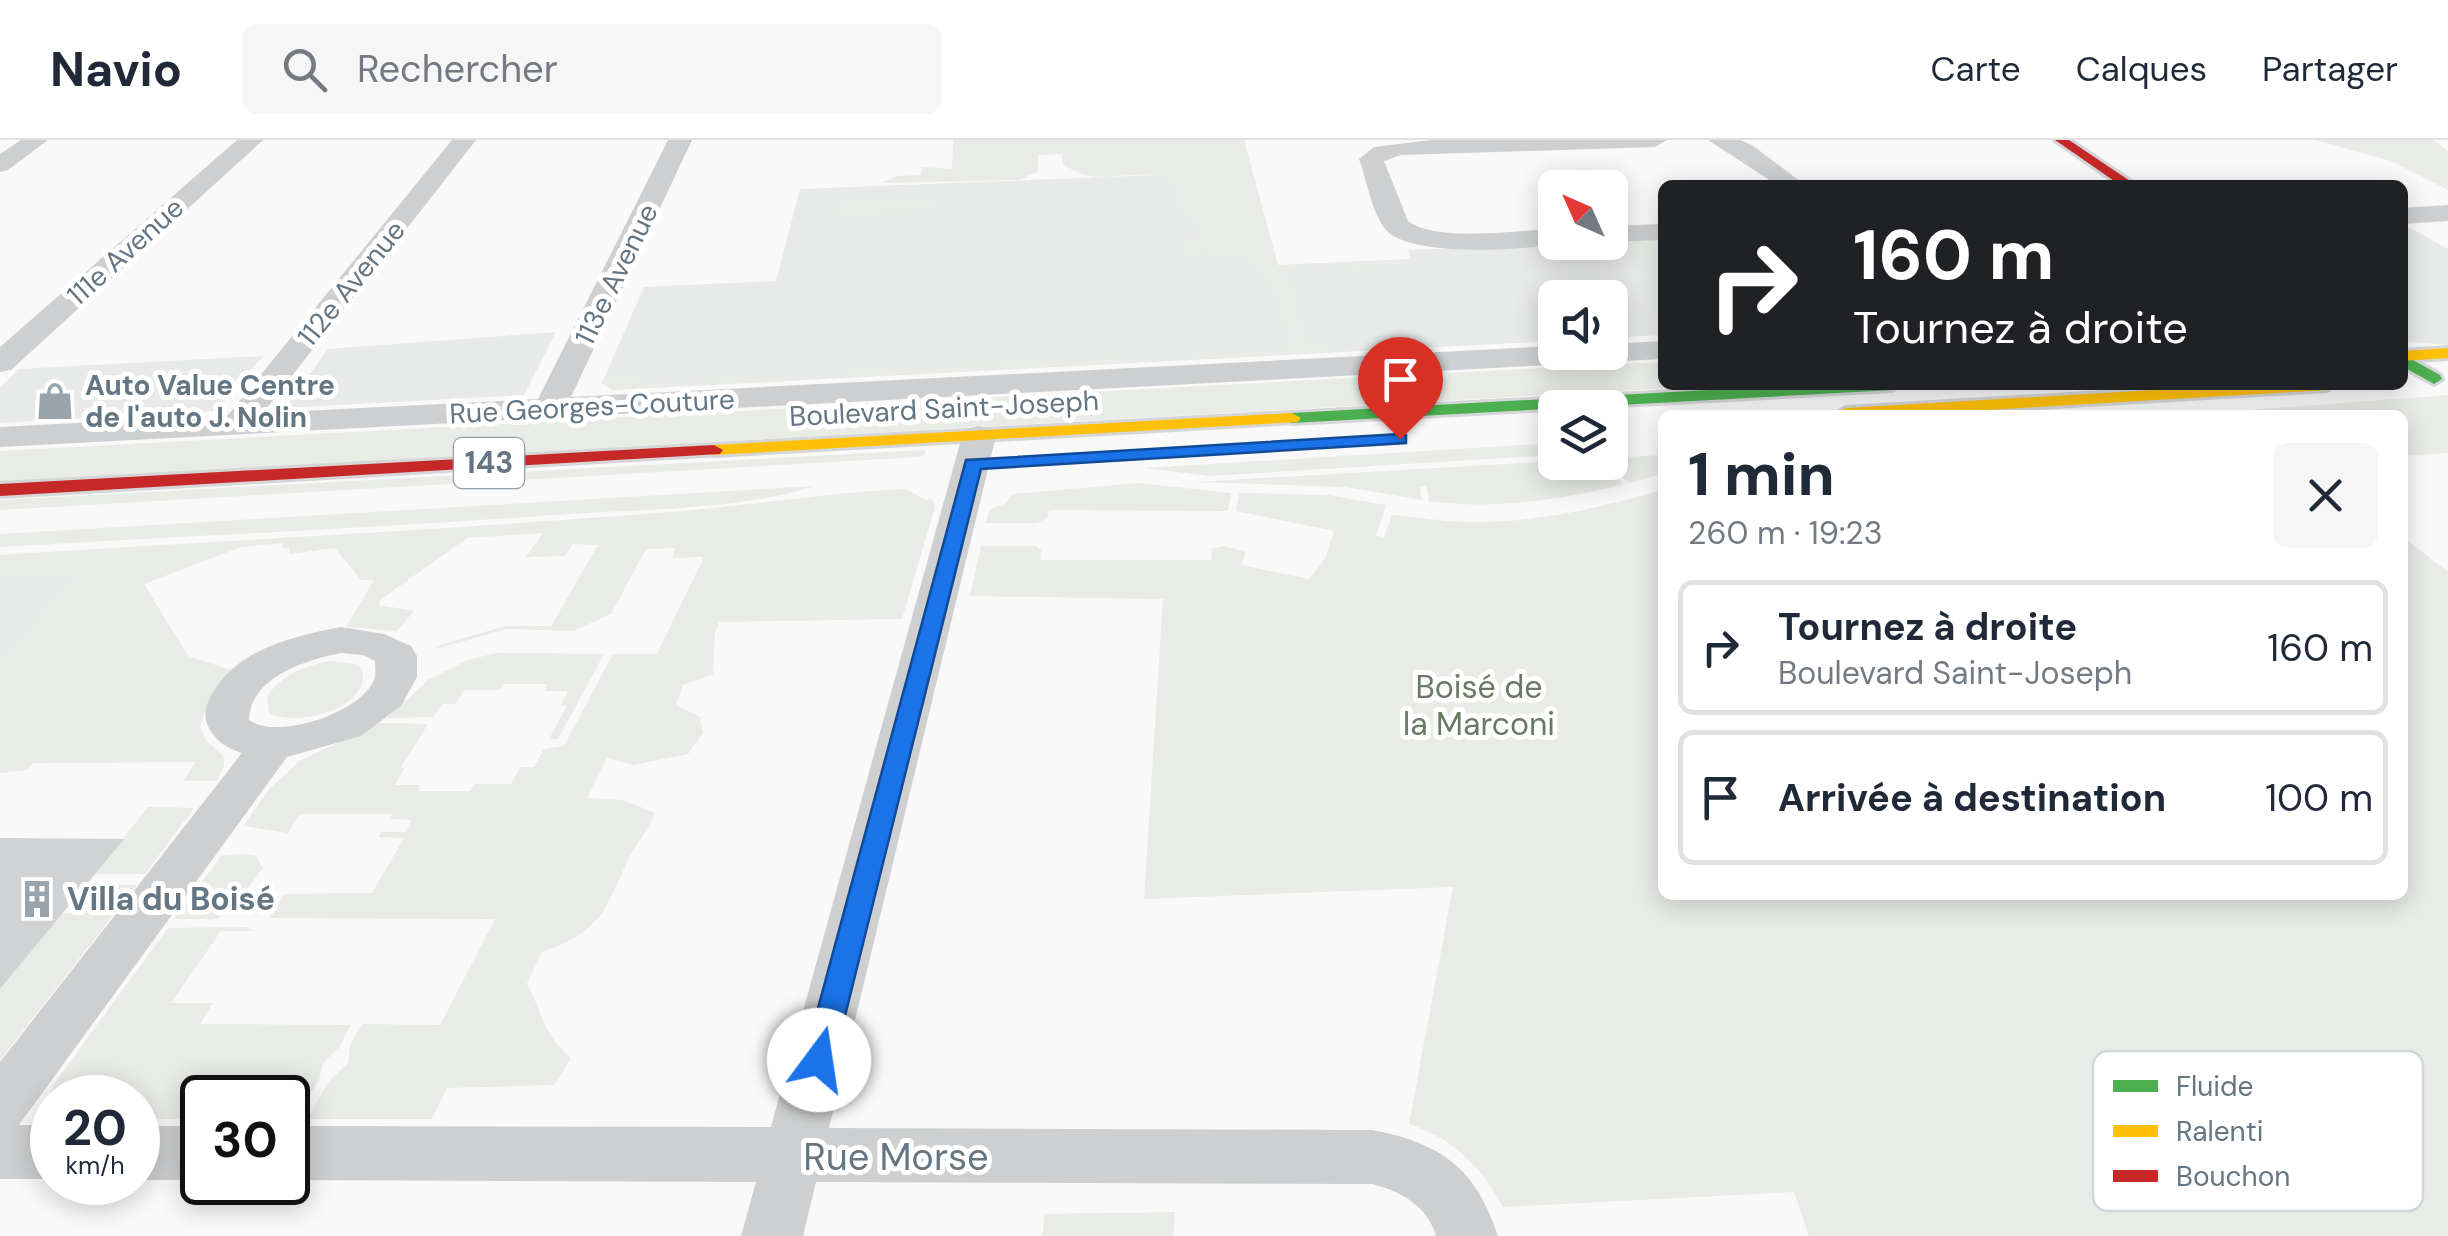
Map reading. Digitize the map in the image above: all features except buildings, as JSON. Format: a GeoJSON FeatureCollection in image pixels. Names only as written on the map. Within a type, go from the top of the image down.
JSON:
{"type":"FeatureCollection","features":[{"type":"Feature","properties":{"kind":"main road"},"geometry":{"type":"LineString","coordinates":[[2062,140],[2122,180]]}},
{"type":"Feature","properties":{"kind":"main road"},"geometry":{"type":"LineString","coordinates":[[2408,356],[2448,353]]}},
{"type":"Feature","properties":{"kind":"main road"},"geometry":{"type":"LineString","coordinates":[[2408,360],[2441,378]]}},
{"type":"Feature","properties":{"kind":"main road"},"geometry":{"type":"LineString","coordinates":[[2408,380],[2441,378]]}},
{"type":"Feature","properties":{"kind":"main road","name":"Boulevard Saint-Joseph"},"geometry":{"type":"LineString","coordinates":[[0,490],[974,457],[1828,390]]}},
{"type":"Feature","properties":{"kind":"main road"},"geometry":{"type":"LineString","coordinates":[[1903,410],[2242,390]]}},
{"type":"Feature","properties":{"kind":"street"},"geometry":{"type":"LineString","coordinates":[[0,165],[36,140]]}},
{"type":"Feature","properties":{"kind":"street","name":"111e Avenue"},"geometry":{"type":"LineString","coordinates":[[0,363],[251,140]]}},
{"type":"Feature","properties":{"kind":"street","name":"112e Avenue"},"geometry":{"type":"LineString","coordinates":[[237,425],[464,140]]}},
{"type":"Feature","properties":{"kind":"street","name":"113e Avenue"},"geometry":{"type":"LineString","coordinates":[[550,408],[680,140]]}},
{"type":"Feature","properties":{"kind":"street"},"geometry":{"type":"LineString","coordinates":[[1538,238],[1451,242],[1408,234],[1396,224],[1371,159],[1401,148],[1656,140]]}},
{"type":"Feature","properties":{"kind":"street"},"geometry":{"type":"LineString","coordinates":[[1720,140],[1744,150],[1787,180]]}},
{"type":"Feature","properties":{"kind":"street"},"geometry":{"type":"LineString","coordinates":[[2408,216],[2448,213]]}},
{"type":"Feature","properties":{"kind":"street"},"geometry":{"type":"LineString","coordinates":[[1628,233],[1658,232]]}},
{"type":"Feature","properties":{"kind":"street","name":"Rue Georges-Couture"},"geometry":{"type":"LineString","coordinates":[[0,438],[1658,350]]}},
{"type":"Feature","properties":{"kind":"street"},"geometry":{"type":"LineString","coordinates":[[772,1236],[974,457]]}},
{"type":"Feature","properties":{"kind":"street"},"geometry":{"type":"LineString","coordinates":[[0,1106],[274,743]]}},
{"type":"Feature","properties":{"kind":"street"},"geometry":{"type":"LineString","coordinates":[[0,1152],[30,1152]]}},
{"type":"Feature","properties":{"kind":"street","name":"Rue Morse"},"geometry":{"type":"LineString","coordinates":[[310,1153],[1372,1157],[1409,1166],[1432,1179],[1455,1204],[1467,1236]]}},
{"type":"Feature","properties":{"kind":"shaded area"},"geometry":{"type":"Polygon","coordinates":[[[1157,175],[1173,182],[1279,265],[1411,259],[1408,250],[1538,245],[1538,260],[1628,260],[1628,241],[1658,240],[1658,335],[1628,337],[1628,280],[1538,280],[1538,342],[612,390],[602,383],[644,287],[776,281],[800,189],[1157,175]]]}},
{"type":"Feature","properties":{"kind":"shaded area"},"geometry":{"type":"Polygon","coordinates":[[[2408,227],[2448,249],[2448,345],[2408,341],[2408,227]]]}},
{"type":"Feature","properties":{"kind":"shaded area"},"geometry":{"type":"Polygon","coordinates":[[[556,332],[524,395],[285,408],[328,349],[556,332]]]}},
{"type":"Feature","properties":{"kind":"shaded area"},"geometry":{"type":"Polygon","coordinates":[[[263,356],[216,411],[0,423],[0,387],[19,369],[263,356]]]}},
{"type":"Feature","properties":{"kind":"shaded area"},"geometry":{"type":"Polygon","coordinates":[[[140,548],[0,683],[0,555],[140,548]]]}},
{"type":"Feature","properties":{"kind":"green space"},"geometry":{"type":"Polygon","coordinates":[[[953,140],[1244,140],[1278,265],[1400,260],[1405,269],[1386,270],[1383,266],[1356,271],[1321,265],[1288,271],[1311,344],[1330,343],[1334,352],[1188,360],[1189,352],[1273,351],[1290,345],[1274,298],[1258,270],[1231,257],[1180,254],[1180,241],[1203,237],[1200,226],[1178,208],[1173,182],[1145,175],[1089,176],[1063,163],[1062,154],[1038,155],[1038,171],[1020,180],[880,183],[897,176],[921,175],[922,167],[952,169],[953,140]]]}},
{"type":"Feature","properties":{"kind":"green space"},"geometry":{"type":"Polygon","coordinates":[[[2315,140],[2433,140],[2448,151],[2448,190],[2391,161],[2315,140]]]}},
{"type":"Feature","properties":{"kind":"green space"},"geometry":{"type":"Polygon","coordinates":[[[938,198],[936,210],[831,218],[842,201],[938,198]]]}},
{"type":"Feature","properties":{"kind":"green space"},"geometry":{"type":"Polygon","coordinates":[[[1658,240],[1658,267],[1648,254],[1628,252],[1628,242],[1658,240]]]}},
{"type":"Feature","properties":{"kind":"green space"},"geometry":{"type":"Polygon","coordinates":[[[1122,355],[1128,363],[839,378],[845,368],[1122,355]]]}},
{"type":"Feature","properties":{"kind":"green space"},"geometry":{"type":"Polygon","coordinates":[[[1658,362],[1658,389],[1538,390],[1538,396],[0,482],[0,451],[1406,375],[1417,381],[1449,378],[1447,373],[1538,368],[1628,370],[1628,364],[1658,362]]]}},
{"type":"Feature","properties":{"kind":"green space"},"geometry":{"type":"Polygon","coordinates":[[[638,371],[643,383],[714,380],[744,374],[747,378],[791,371],[789,381],[612,390],[602,383],[604,377],[638,371]]]}},
{"type":"Feature","properties":{"kind":"green space"},"geometry":{"type":"Polygon","coordinates":[[[2448,395],[2448,453],[2408,456],[2408,410],[2249,410],[2448,395]]]}},
{"type":"Feature","properties":{"kind":"green space"},"geometry":{"type":"Polygon","coordinates":[[[1538,444],[1538,456],[1209,476],[1145,468],[1538,444]]]}},
{"type":"Feature","properties":{"kind":"green space"},"geometry":{"type":"Polygon","coordinates":[[[925,450],[926,454],[918,457],[0,510],[0,500],[925,450]]]}},
{"type":"Feature","properties":{"kind":"green space"},"geometry":{"type":"Polygon","coordinates":[[[1658,455],[1658,475],[1630,483],[1626,480],[1628,457],[1658,455]]]}},
{"type":"Feature","properties":{"kind":"green space"},"geometry":{"type":"Polygon","coordinates":[[[1538,462],[1538,480],[1619,480],[1624,484],[1552,499],[1453,504],[1429,501],[1426,486],[1420,487],[1422,500],[1345,487],[1196,482],[1538,462]]]}},
{"type":"Feature","properties":{"kind":"green space"},"geometry":{"type":"Polygon","coordinates":[[[1139,483],[1231,493],[1228,511],[1049,510],[1047,518],[1037,523],[986,523],[989,510],[1006,503],[1012,494],[1139,483]]]}},
{"type":"Feature","properties":{"kind":"green space"},"geometry":{"type":"Polygon","coordinates":[[[815,486],[756,500],[692,507],[0,547],[0,534],[815,486]]]}},
{"type":"Feature","properties":{"kind":"green space"},"geometry":{"type":"Polygon","coordinates":[[[906,489],[926,500],[932,499],[935,507],[902,619],[719,622],[713,674],[683,685],[676,705],[700,717],[703,733],[688,754],[634,765],[607,758],[587,798],[623,800],[655,813],[598,918],[577,936],[542,952],[527,983],[548,1032],[571,1058],[554,1085],[447,1088],[432,1119],[310,1119],[330,1080],[348,1063],[350,1045],[362,1024],[440,1025],[495,919],[269,918],[285,894],[372,893],[404,838],[379,837],[381,832],[406,832],[412,820],[390,819],[392,814],[300,814],[288,833],[243,826],[270,788],[301,760],[379,723],[428,724],[401,767],[404,768],[395,785],[420,785],[418,791],[470,791],[474,784],[511,784],[521,767],[534,767],[544,749],[564,746],[613,654],[657,654],[704,557],[672,558],[676,548],[646,549],[611,614],[573,631],[507,629],[436,649],[506,626],[551,626],[598,545],[573,544],[564,556],[526,557],[543,533],[467,538],[380,600],[379,605],[414,611],[397,631],[346,627],[374,580],[361,580],[335,548],[289,554],[290,548],[282,548],[284,543],[241,547],[144,584],[188,656],[234,671],[210,698],[200,727],[205,739],[224,757],[217,781],[183,781],[196,762],[33,763],[26,770],[0,773],[0,660],[72,576],[0,580],[0,555],[576,519],[906,489]]]}},
{"type":"Feature","properties":{"kind":"green space","name":"Boisé de la Marconi"},"geometry":{"type":"Polygon","coordinates":[[[1658,491],[1658,900],[2408,900],[2408,541],[2448,572],[2448,1236],[1809,1236],[1794,1192],[1503,1207],[1465,1156],[1440,1138],[1409,1124],[1453,887],[1144,899],[1163,599],[970,596],[981,546],[1036,546],[1041,550],[1040,560],[1211,560],[1212,549],[1224,546],[1246,552],[1241,565],[1309,579],[1325,559],[1334,531],[1236,511],[1239,493],[1328,495],[1386,505],[1376,536],[1384,537],[1392,515],[1495,522],[1591,508],[1658,491]]]}},
{"type":"Feature","properties":{"kind":"green space"},"geometry":{"type":"Polygon","coordinates":[[[496,653],[604,654],[558,739],[549,739],[567,706],[561,705],[568,691],[545,691],[547,684],[503,684],[499,690],[464,690],[455,704],[442,704],[433,717],[387,718],[429,679],[468,660],[496,653]]]}},
{"type":"Feature","properties":{"kind":"green space"},"geometry":{"type":"Polygon","coordinates":[[[329,661],[362,669],[362,683],[345,704],[313,716],[281,717],[269,713],[267,697],[279,683],[302,669],[329,661]]]}},
{"type":"Feature","properties":{"kind":"green space"},"geometry":{"type":"Polygon","coordinates":[[[148,807],[194,808],[145,874],[95,874],[148,807]]]}},
{"type":"Feature","properties":{"kind":"green space"},"geometry":{"type":"Polygon","coordinates":[[[255,855],[263,868],[244,894],[237,893],[218,919],[174,919],[221,856],[255,855]]]}},
{"type":"Feature","properties":{"kind":"green space"},"geometry":{"type":"Polygon","coordinates":[[[111,885],[137,885],[0,1060],[0,989],[62,914],[86,912],[111,885]]]}},
{"type":"Feature","properties":{"kind":"green space"},"geometry":{"type":"Polygon","coordinates":[[[248,927],[253,931],[221,931],[171,1003],[213,1003],[200,1024],[351,1025],[339,1047],[323,1063],[310,1094],[310,1075],[180,1075],[180,1119],[160,1119],[160,1075],[60,1075],[168,928],[248,927]]]}},
{"type":"Feature","properties":{"kind":"green space"},"geometry":{"type":"Polygon","coordinates":[[[1175,1212],[1173,1236],[1042,1236],[1045,1214],[1175,1212]]]}},
{"type":"Feature","properties":{"kind":"traffic: fast"},"geometry":{"type":"LineString","coordinates":[[2408,363],[2434,379]]}},
{"type":"Feature","properties":{"kind":"traffic: fast"},"geometry":{"type":"LineString","coordinates":[[1292,418],[1801,390]]}},
{"type":"Feature","properties":{"kind":"traffic: slow"},"geometry":{"type":"LineString","coordinates":[[2408,356],[2448,353]]}},
{"type":"Feature","properties":{"kind":"traffic: slow"},"geometry":{"type":"LineString","coordinates":[[1898,410],[2241,390]]}},
{"type":"Feature","properties":{"kind":"traffic: slow"},"geometry":{"type":"LineString","coordinates":[[714,450],[1292,418]]}},
{"type":"Feature","properties":{"kind":"traffic: jam"},"geometry":{"type":"LineString","coordinates":[[2061,140],[2121,180]]}},
{"type":"Feature","properties":{"kind":"traffic: jam"},"geometry":{"type":"LineString","coordinates":[[0,490],[714,450]]}},
{"type":"Feature","properties":{"kind":"place","name":"Auto Value Centre de l'auto J. Nolin"},"geometry":{"type":"Point","coordinates":[55,401]}},
{"type":"Feature","properties":{"kind":"place","name":"Villa du Boisé"},"geometry":{"type":"Point","coordinates":[37,899]}},
{"type":"Feature","properties":{"kind":"route"},"geometry":{"type":"LineString","coordinates":[[819,1060],[973,464],[1400,439]]}}]}
